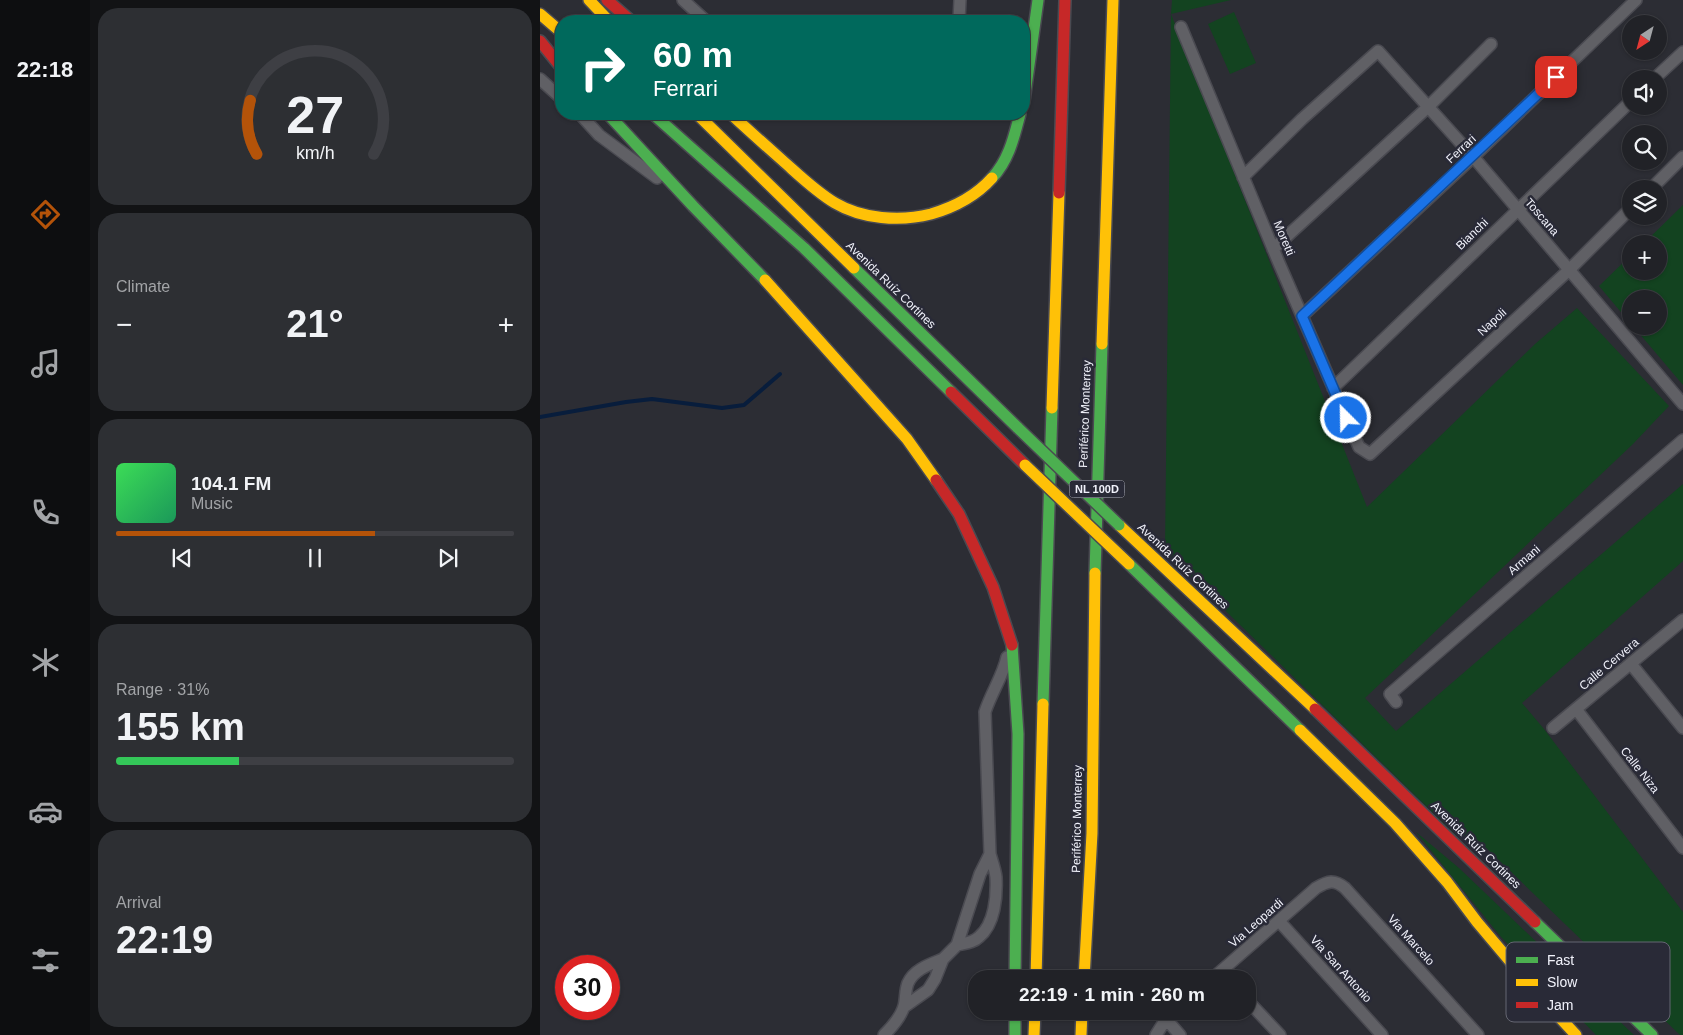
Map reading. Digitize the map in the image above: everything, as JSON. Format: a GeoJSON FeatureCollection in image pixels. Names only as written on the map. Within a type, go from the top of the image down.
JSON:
{"type":"FeatureCollection","features":[{"type":"Feature","properties":{"kind":"main road"},"geometry":{"type":"LineString","coordinates":[[590,0],[604,15]]}},
{"type":"Feature","properties":{"kind":"main road"},"geometry":{"type":"LineString","coordinates":[[607,0],[624,15]]}},
{"type":"Feature","properties":{"kind":"main road"},"geometry":{"type":"LineString","coordinates":[[1030,58],[1038,0]]}},
{"type":"Feature","properties":{"kind":"main road"},"geometry":{"type":"LineString","coordinates":[[1036,970],[1047,548],[1065,0]]}},
{"type":"Feature","properties":{"kind":"main road","name":"Periférico Monterrey"},"geometry":{"type":"LineString","coordinates":[[1084,970],[1092,833],[1093,623],[1113,0]]}},
{"type":"Feature","properties":{"kind":"main road"},"geometry":{"type":"LineString","coordinates":[[540,14],[555,27]]}},
{"type":"Feature","properties":{"kind":"main road"},"geometry":{"type":"LineString","coordinates":[[540,42],[555,59]]}},
{"type":"Feature","properties":{"kind":"main road"},"geometry":{"type":"LineString","coordinates":[[614,120],[693,206],[782,297],[908,439],[959,514],[993,587],[1012,649],[1018,734],[1015,970]]}},
{"type":"Feature","properties":{"kind":"main road"},"geometry":{"type":"LineString","coordinates":[[660,120],[804,248],[892,332],[1025,465],[1395,823],[1447,882],[1506,956]]}},
{"type":"Feature","properties":{"kind":"main road","name":"Avenida Ruíz Cortines"},"geometry":{"type":"LineString","coordinates":[[703,120],[1018,428],[1362,754],[1556,942]]}},
{"type":"Feature","properties":{"kind":"main road"},"geometry":{"type":"LineString","coordinates":[[738,120],[813,187],[827,197],[842,206],[868,216],[902,219],[952,207],[980,193],[998,172],[1014,139],[1019,120]]}},
{"type":"Feature","properties":{"kind":"main road"},"geometry":{"type":"LineString","coordinates":[[1015,1020],[1015,1035]]}},
{"type":"Feature","properties":{"kind":"main road"},"geometry":{"type":"LineString","coordinates":[[1034,1035],[1035,1020]]}},
{"type":"Feature","properties":{"kind":"main road"},"geometry":{"type":"LineString","coordinates":[[1081,1035],[1082,1020]]}},
{"type":"Feature","properties":{"kind":"main road"},"geometry":{"type":"LineString","coordinates":[[1564,1022],[1576,1035]]}},
{"type":"Feature","properties":{"kind":"main road","name":"Avenida Ruíz Cortines"},"geometry":{"type":"LineString","coordinates":[[1639,1022],[1652,1035]]}},
{"type":"Feature","properties":{"kind":"street"},"geometry":{"type":"LineString","coordinates":[[683,0],[699,15]]}},
{"type":"Feature","properties":{"kind":"street"},"geometry":{"type":"LineString","coordinates":[[959,15],[960,0]]}},
{"type":"Feature","properties":{"kind":"street","name":"Ferrari"},"geometry":{"type":"LineString","coordinates":[[1302,316],[1473,157],[1636,0]]}},
{"type":"Feature","properties":{"kind":"street","name":"Moretti"},"geometry":{"type":"LineString","coordinates":[[1181,27],[1273,249],[1359,447],[1370,454]]}},
{"type":"Feature","properties":{"kind":"street"},"geometry":{"type":"LineString","coordinates":[[1273,249],[1428,107],[1491,44]]}},
{"type":"Feature","properties":{"kind":"street","name":"Toscana"},"geometry":{"type":"LineString","coordinates":[[1243,177],[1302,119],[1378,51],[1473,157],[1683,404]]}},
{"type":"Feature","properties":{"kind":"street"},"geometry":{"type":"LineString","coordinates":[[1664,70],[1683,52]]}},
{"type":"Feature","properties":{"kind":"street"},"geometry":{"type":"LineString","coordinates":[[540,79],[555,93]]}},
{"type":"Feature","properties":{"kind":"street","name":"Bianchi"},"geometry":{"type":"LineString","coordinates":[[1333,388],[1622,110]]}},
{"type":"Feature","properties":{"kind":"street"},"geometry":{"type":"LineString","coordinates":[[585,120],[598,135],[693,206]]}},
{"type":"Feature","properties":{"kind":"street"},"geometry":{"type":"LineString","coordinates":[[1660,180],[1683,157]]}},
{"type":"Feature","properties":{"kind":"street","name":"Napoli"},"geometry":{"type":"LineString","coordinates":[[1370,454],[1569,270],[1622,217]]}},
{"type":"Feature","properties":{"kind":"street"},"geometry":{"type":"LineString","coordinates":[[782,297],[938,485],[983,572],[1007,657],[1003,671],[990,695],[985,712],[990,854],[996,876],[996,901],[992,916],[980,937],[957,945]]}},
{"type":"Feature","properties":{"kind":"street","name":"Armani"},"geometry":{"type":"LineString","coordinates":[[1396,702],[1390,694],[1683,440]]}},
{"type":"Feature","properties":{"kind":"street","name":"Calle Cervera"},"geometry":{"type":"LineString","coordinates":[[1553,728],[1683,620]]}},
{"type":"Feature","properties":{"kind":"street"},"geometry":{"type":"LineString","coordinates":[[1631,664],[1683,728]]}},
{"type":"Feature","properties":{"kind":"street","name":"Calle Niza"},"geometry":{"type":"LineString","coordinates":[[1576,709],[1683,848]]}},
{"type":"Feature","properties":{"kind":"street"},"geometry":{"type":"LineString","coordinates":[[904,1008],[908,982],[916,972],[926,965],[943,959],[957,945],[980,874],[990,854]]}},
{"type":"Feature","properties":{"kind":"street","name":"Via Marcelo"},"geometry":{"type":"LineString","coordinates":[[1316,888],[1327,882],[1334,881],[1345,888],[1478,1035]]}},
{"type":"Feature","properties":{"kind":"street","name":"Via Leopardi"},"geometry":{"type":"LineString","coordinates":[[1226,970],[1316,888]]}},
{"type":"Feature","properties":{"kind":"street","name":"Via San Antonio"},"geometry":{"type":"LineString","coordinates":[[1279,921],[1382,1035]]}},
{"type":"Feature","properties":{"kind":"street"},"geometry":{"type":"LineString","coordinates":[[884,1035],[895,1023],[904,1008],[928,990],[936,979],[943,959]]}},
{"type":"Feature","properties":{"kind":"street"},"geometry":{"type":"LineString","coordinates":[[1256,1010],[1280,1035]]}},
{"type":"Feature","properties":{"kind":"street"},"geometry":{"type":"LineString","coordinates":[[1156,1035],[1166,1020],[1180,1035]]}},
{"type":"Feature","properties":{"kind":"green space"},"geometry":{"type":"Polygon","coordinates":[[[1172,0],[1231,0],[1171,14],[1172,0]]]}},
{"type":"Feature","properties":{"kind":"green space"},"geometry":{"type":"Polygon","coordinates":[[[1234,12],[1256,63],[1230,74],[1208,24],[1234,12]]]}},
{"type":"Feature","properties":{"kind":"green space"},"geometry":{"type":"Polygon","coordinates":[[[1171,14],[1367,507],[1535,344],[1577,308],[1669,406],[1633,444],[1365,698],[1396,731],[1683,484],[1683,561],[1522,703],[1544,729],[1683,912],[1683,1035],[1680,1035],[1667,1022],[1670,1022],[1670,942],[1584,942],[1479,841],[1456,835],[1165,552],[1171,14]]]}},
{"type":"Feature","properties":{"kind":"green space"},"geometry":{"type":"Polygon","coordinates":[[[1683,205],[1683,385],[1641,335],[1667,335],[1667,290],[1622,290],[1622,313],[1599,286],[1622,264],[1622,280],[1667,280],[1667,235],[1652,235],[1662,225],[1667,225],[1667,221],[1683,205]]]}},
{"type":"Feature","properties":{"kind":"green space"},"geometry":{"type":"Polygon","coordinates":[[[1416,832],[1459,868],[1537,942],[1506,942],[1416,832]]]}},
{"type":"Feature","properties":{"kind":"green space"},"geometry":{"type":"Polygon","coordinates":[[[1583,1022],[1620,1022],[1634,1035],[1596,1035],[1583,1022]]]}},
{"type":"Feature","properties":{"kind":"waterway"},"geometry":{"type":"LineString","coordinates":[[540,417],[652,399],[722,408],[744,405],[780,374]]}},
{"type":"Feature","properties":{"kind":"traffic: fast"},"geometry":{"type":"LineString","coordinates":[[1030,58],[1038,0]]}},
{"type":"Feature","properties":{"kind":"traffic: fast"},"geometry":{"type":"LineString","coordinates":[[614,120],[765,280]]}},
{"type":"Feature","properties":{"kind":"traffic: fast"},"geometry":{"type":"LineString","coordinates":[[660,120],[804,248],[951,392]]}},
{"type":"Feature","properties":{"kind":"traffic: fast"},"geometry":{"type":"LineString","coordinates":[[992,178],[1007,156],[1018,120]]}},
{"type":"Feature","properties":{"kind":"traffic: fast"},"geometry":{"type":"LineString","coordinates":[[854,268],[1018,428]]}},
{"type":"Feature","properties":{"kind":"traffic: fast"},"geometry":{"type":"LineString","coordinates":[[1095,573],[1102,344]]}},
{"type":"Feature","properties":{"kind":"traffic: fast"},"geometry":{"type":"LineString","coordinates":[[1043,704],[1052,408]]}},
{"type":"Feature","properties":{"kind":"traffic: fast"},"geometry":{"type":"LineString","coordinates":[[1018,428],[1119,525]]}},
{"type":"Feature","properties":{"kind":"traffic: fast"},"geometry":{"type":"LineString","coordinates":[[1129,564],[1300,730]]}},
{"type":"Feature","properties":{"kind":"traffic: fast"},"geometry":{"type":"LineString","coordinates":[[1012,645],[1018,734],[1015,970]]}},
{"type":"Feature","properties":{"kind":"traffic: fast"},"geometry":{"type":"LineString","coordinates":[[1535,922],[1556,942]]}},
{"type":"Feature","properties":{"kind":"traffic: fast"},"geometry":{"type":"LineString","coordinates":[[1015,1020],[1015,1035]]}},
{"type":"Feature","properties":{"kind":"traffic: fast"},"geometry":{"type":"LineString","coordinates":[[1639,1022],[1652,1035]]}},
{"type":"Feature","properties":{"kind":"traffic: slow"},"geometry":{"type":"LineString","coordinates":[[589,0],[603,15]]}},
{"type":"Feature","properties":{"kind":"traffic: slow"},"geometry":{"type":"LineString","coordinates":[[1102,344],[1113,0]]}},
{"type":"Feature","properties":{"kind":"traffic: slow"},"geometry":{"type":"LineString","coordinates":[[540,14],[555,27]]}},
{"type":"Feature","properties":{"kind":"traffic: slow"},"geometry":{"type":"LineString","coordinates":[[703,120],[854,268]]}},
{"type":"Feature","properties":{"kind":"traffic: slow"},"geometry":{"type":"LineString","coordinates":[[738,120],[821,193],[835,203],[869,216],[907,218],[931,214],[964,200],[979,191],[992,178]]}},
{"type":"Feature","properties":{"kind":"traffic: slow"},"geometry":{"type":"LineString","coordinates":[[1052,408],[1059,193]]}},
{"type":"Feature","properties":{"kind":"traffic: slow"},"geometry":{"type":"LineString","coordinates":[[765,280],[907,439],[936,480]]}},
{"type":"Feature","properties":{"kind":"traffic: slow"},"geometry":{"type":"LineString","coordinates":[[1025,465],[1129,564]]}},
{"type":"Feature","properties":{"kind":"traffic: slow"},"geometry":{"type":"LineString","coordinates":[[1119,525],[1315,709]]}},
{"type":"Feature","properties":{"kind":"traffic: slow"},"geometry":{"type":"LineString","coordinates":[[1084,970],[1092,833],[1095,573]]}},
{"type":"Feature","properties":{"kind":"traffic: slow"},"geometry":{"type":"LineString","coordinates":[[1036,970],[1043,704]]}},
{"type":"Feature","properties":{"kind":"traffic: slow"},"geometry":{"type":"LineString","coordinates":[[1300,730],[1395,823],[1447,882],[1506,956]]}},
{"type":"Feature","properties":{"kind":"traffic: slow"},"geometry":{"type":"LineString","coordinates":[[1034,1035],[1035,1020]]}},
{"type":"Feature","properties":{"kind":"traffic: slow"},"geometry":{"type":"LineString","coordinates":[[1081,1035],[1082,1020]]}},
{"type":"Feature","properties":{"kind":"traffic: slow"},"geometry":{"type":"LineString","coordinates":[[1564,1022],[1576,1035]]}},
{"type":"Feature","properties":{"kind":"traffic: jam"},"geometry":{"type":"LineString","coordinates":[[607,0],[624,15]]}},
{"type":"Feature","properties":{"kind":"traffic: jam"},"geometry":{"type":"LineString","coordinates":[[1059,193],[1065,0]]}},
{"type":"Feature","properties":{"kind":"traffic: jam"},"geometry":{"type":"LineString","coordinates":[[540,41],[555,60]]}},
{"type":"Feature","properties":{"kind":"traffic: jam"},"geometry":{"type":"LineString","coordinates":[[951,392],[1025,465]]}},
{"type":"Feature","properties":{"kind":"traffic: jam"},"geometry":{"type":"LineString","coordinates":[[936,480],[959,514],[993,587],[1012,645]]}},
{"type":"Feature","properties":{"kind":"traffic: jam"},"geometry":{"type":"LineString","coordinates":[[1315,709],[1535,922]]}},
{"type":"Feature","properties":{"kind":"route"},"geometry":{"type":"LineString","coordinates":[[1346,418],[1302,316],[1556,77]]}}]}
